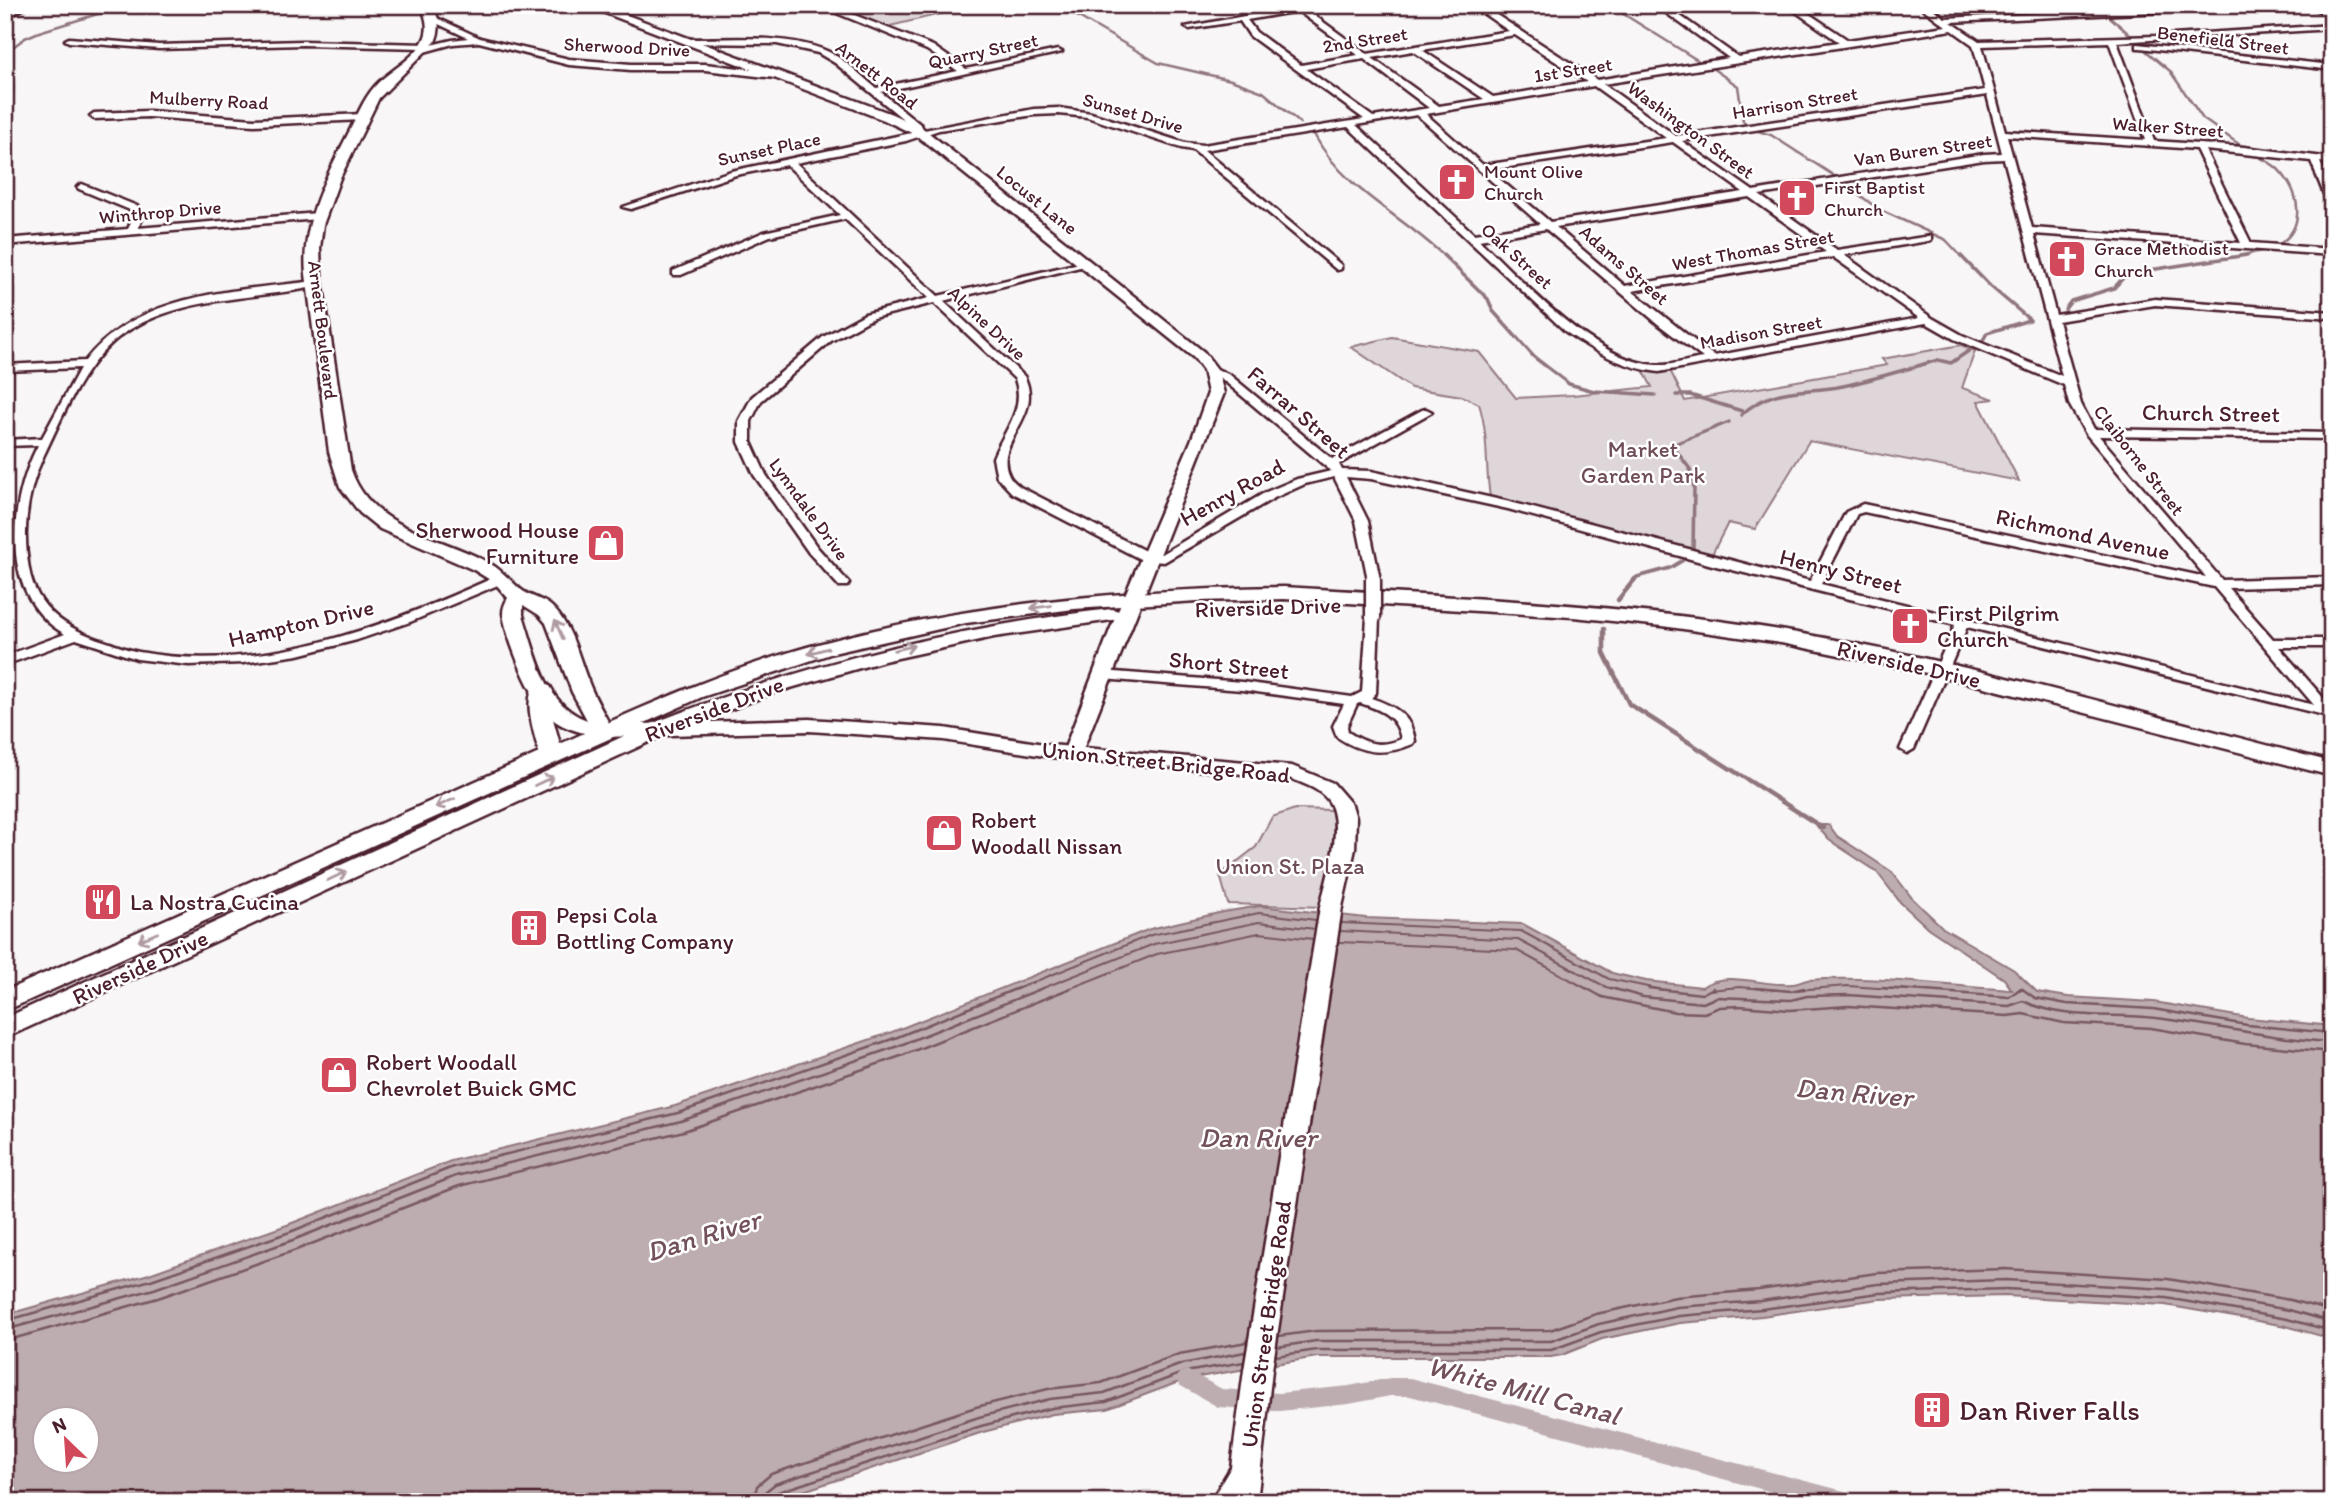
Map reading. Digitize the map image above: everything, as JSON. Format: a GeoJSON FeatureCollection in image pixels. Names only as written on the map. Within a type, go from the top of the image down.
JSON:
{"type":"FeatureCollection","features":[{"type":"Feature","properties":{"kind":"main road"},"geometry":{"type":"LineString","coordinates":[[425,48],[433,34],[431,12]]}},
{"type":"Feature","properties":{"kind":"main road","name":"Arnett Boulevard"},"geometry":{"type":"LineString","coordinates":[[425,48],[382,85],[363,117],[318,216],[313,242],[314,284],[343,475],[370,514],[394,531],[464,559],[511,586],[518,597],[534,600],[546,608],[554,619],[602,732]]}},
{"type":"Feature","properties":{"kind":"main road"},"geometry":{"type":"LineString","coordinates":[[518,597],[513,606],[513,615],[542,691],[557,713],[580,725],[602,732]]}},
{"type":"Feature","properties":{"kind":"main road","name":"Riverside Drive"},"geometry":{"type":"LineString","coordinates":[[5,1002],[551,754],[732,678],[866,638],[1028,608],[1479,605],[1721,628],[1841,648],[1942,670],[2332,769]]}},
{"type":"Feature","properties":{"kind":"main road","name":"Riverside Drive"},"geometry":{"type":"LineString","coordinates":[[5,1029],[654,731],[759,689],[875,655],[1130,606]]}},
{"type":"Feature","properties":{"kind":"main road"},"geometry":{"type":"LineString","coordinates":[[542,691],[579,683]]}},
{"type":"Feature","properties":{"kind":"main road"},"geometry":{"type":"LineString","coordinates":[[542,691],[542,719],[551,754]]}},
{"type":"Feature","properties":{"kind":"main road","name":"Union Street Bridge Road"},"geometry":{"type":"LineString","coordinates":[[602,732],[809,725],[944,734],[1073,753],[1292,772],[1323,785],[1337,796],[1345,811],[1345,844],[1329,920],[1242,1502]]}},
{"type":"Feature","properties":{"kind":"main road"},"geometry":{"type":"LineString","coordinates":[[1225,1502],[1245,1468]]}},
{"type":"Feature","properties":{"kind":"street"},"geometry":{"type":"LineString","coordinates":[[5,17],[19,9],[7,5]]}},
{"type":"Feature","properties":{"kind":"street","name":"Locust Lane"},"geometry":{"type":"LineString","coordinates":[[589,5],[888,117],[920,132],[1199,355],[1210,369]]}},
{"type":"Feature","properties":{"kind":"street"},"geometry":{"type":"LineString","coordinates":[[821,5],[930,48],[964,71]]}},
{"type":"Feature","properties":{"kind":"street"},"geometry":{"type":"LineString","coordinates":[[1189,27],[1297,7],[1322,5]]}},
{"type":"Feature","properties":{"kind":"street","name":"Washington Street"},"geometry":{"type":"LineString","coordinates":[[1475,5],[1597,84],[1928,320],[1958,337],[2070,383]]}},
{"type":"Feature","properties":{"kind":"street"},"geometry":{"type":"LineString","coordinates":[[1659,5],[1737,60]]}},
{"type":"Feature","properties":{"kind":"street"},"geometry":{"type":"LineString","coordinates":[[1790,5],[1846,43]]}},
{"type":"Feature","properties":{"kind":"street"},"geometry":{"type":"LineString","coordinates":[[1922,5],[1977,44],[2331,30]]}},
{"type":"Feature","properties":{"kind":"street","name":"1st Street"},"geometry":{"type":"LineString","coordinates":[[1196,148],[1951,24],[2264,5]]}},
{"type":"Feature","properties":{"kind":"street"},"geometry":{"type":"LineString","coordinates":[[2311,5],[2332,15]]}},
{"type":"Feature","properties":{"kind":"street"},"geometry":{"type":"LineString","coordinates":[[1297,7],[1438,110]]}},
{"type":"Feature","properties":{"kind":"street","name":"Sherwood Drive"},"geometry":{"type":"LineString","coordinates":[[431,12],[479,40],[569,62],[631,67],[705,67],[775,75]]}},
{"type":"Feature","properties":{"kind":"street"},"geometry":{"type":"LineString","coordinates":[[1242,18],[1253,34],[1373,121]]}},
{"type":"Feature","properties":{"kind":"street","name":"2nd Street"},"geometry":{"type":"LineString","coordinates":[[1301,67],[1516,32]]}},
{"type":"Feature","properties":{"kind":"street","name":"Sherwood Drive"},"geometry":{"type":"LineString","coordinates":[[69,40],[159,47],[303,43],[425,48],[479,40]]}},
{"type":"Feature","properties":{"kind":"street"},"geometry":{"type":"LineString","coordinates":[[2112,40],[2150,143]]}},
{"type":"Feature","properties":{"kind":"street","name":"Benefield Street"},"geometry":{"type":"LineString","coordinates":[[2112,40],[2145,47],[2332,68]]}},
{"type":"Feature","properties":{"kind":"street","name":"Arnett Road"},"geometry":{"type":"LineString","coordinates":[[685,41],[761,41],[812,48],[838,61],[918,127],[920,132]]}},
{"type":"Feature","properties":{"kind":"street","name":"Claiborne Street"},"geometry":{"type":"LineString","coordinates":[[1977,44],[2075,404],[2090,432],[2329,712]]}},
{"type":"Feature","properties":{"kind":"street"},"geometry":{"type":"LineString","coordinates":[[1414,48],[1493,101]]}},
{"type":"Feature","properties":{"kind":"street","name":"Quarry Street"},"geometry":{"type":"LineString","coordinates":[[873,91],[1058,52]]}},
{"type":"Feature","properties":{"kind":"street","name":"Harrison Street"},"geometry":{"type":"LineString","coordinates":[[1481,168],[1990,92]]}},
{"type":"Feature","properties":{"kind":"street","name":"Sunset Drive"},"geometry":{"type":"LineString","coordinates":[[920,132],[1022,113],[1059,111],[1103,119],[1196,148],[1337,267]]}},
{"type":"Feature","properties":{"kind":"street","name":"Adams Street"},"geometry":{"type":"LineString","coordinates":[[1420,113],[1662,322],[1712,359]]}},
{"type":"Feature","properties":{"kind":"street","name":"Mulberry Road"},"geometry":{"type":"LineString","coordinates":[[94,116],[168,115],[254,122],[363,117]]}},
{"type":"Feature","properties":{"kind":"street","name":"Oak Street"},"geometry":{"type":"LineString","coordinates":[[1350,124],[1561,323],[1604,350]]}},
{"type":"Feature","properties":{"kind":"street","name":"Sunset Place"},"geometry":{"type":"LineString","coordinates":[[628,207],[720,177],[920,132]]}},
{"type":"Feature","properties":{"kind":"street","name":"Walker Street"},"geometry":{"type":"LineString","coordinates":[[2001,133],[2199,146],[2332,160]]}},
{"type":"Feature","properties":{"kind":"street"},"geometry":{"type":"LineString","coordinates":[[2199,146],[2247,246]]}},
{"type":"Feature","properties":{"kind":"street","name":"Van Buren Street"},"geometry":{"type":"LineString","coordinates":[[1470,238],[2008,156]]}},
{"type":"Feature","properties":{"kind":"street"},"geometry":{"type":"LineString","coordinates":[[2314,158],[2332,202]]}},
{"type":"Feature","properties":{"kind":"street","name":"Alpine Drive"},"geometry":{"type":"LineString","coordinates":[[789,162],[1007,364],[1025,387],[1022,409],[999,458],[999,467],[1007,482],[1027,498],[1151,558]]}},
{"type":"Feature","properties":{"kind":"street"},"geometry":{"type":"LineString","coordinates":[[82,187],[135,208],[138,217],[132,232]]}},
{"type":"Feature","properties":{"kind":"street","name":"Winthrop Drive"},"geometry":{"type":"LineString","coordinates":[[5,242],[318,216]]}},
{"type":"Feature","properties":{"kind":"street"},"geometry":{"type":"LineString","coordinates":[[677,273],[767,234],[846,216]]}},
{"type":"Feature","properties":{"kind":"street"},"geometry":{"type":"LineString","coordinates":[[2028,231],[2332,252]]}},
{"type":"Feature","properties":{"kind":"street","name":"West Thomas Street"},"geometry":{"type":"LineString","coordinates":[[1625,289],[1928,239]]}},
{"type":"Feature","properties":{"kind":"street","name":"Lynndale Drive"},"geometry":{"type":"LineString","coordinates":[[843,583],[813,550],[761,475],[745,442],[745,421],[756,399],[827,339],[869,316],[1084,263]]}},
{"type":"Feature","properties":{"kind":"street","name":"Hampton Drive"},"geometry":{"type":"LineString","coordinates":[[314,284],[208,299],[160,312],[114,335],[86,364],[46,441],[21,501],[19,531],[23,568],[31,598],[42,612],[75,635],[117,651],[194,663],[244,661],[372,630],[443,605],[501,579]]}},
{"type":"Feature","properties":{"kind":"street"},"geometry":{"type":"LineString","coordinates":[[2052,319],[2155,302],[2332,315]]}},
{"type":"Feature","properties":{"kind":"street","name":"Madison Street"},"geometry":{"type":"LineString","coordinates":[[1604,350],[1653,368],[1928,320]]}},
{"type":"Feature","properties":{"kind":"street"},"geometry":{"type":"LineString","coordinates":[[5,368],[86,364]]}},
{"type":"Feature","properties":{"kind":"street"},"geometry":{"type":"LineString","coordinates":[[1073,753],[1102,674],[1199,441],[1216,393],[1210,369]]}},
{"type":"Feature","properties":{"kind":"street","name":"Farrar Street"},"geometry":{"type":"LineString","coordinates":[[1210,369],[1226,377],[1335,468],[1362,521],[1373,575],[1369,692],[1357,700],[1340,726],[1342,734],[1357,745],[1374,751],[1408,741],[1407,726],[1396,714],[1357,700]]}},
{"type":"Feature","properties":{"kind":"street"},"geometry":{"type":"LineString","coordinates":[[1335,468],[1426,412]]}},
{"type":"Feature","properties":{"kind":"street","name":"Church Street"},"geometry":{"type":"LineString","coordinates":[[2090,432],[2332,436]]}},
{"type":"Feature","properties":{"kind":"street"},"geometry":{"type":"LineString","coordinates":[[5,443],[46,441]]}},
{"type":"Feature","properties":{"kind":"street","name":"Henry Road"},"geometry":{"type":"LineString","coordinates":[[1151,558],[1164,558],[1270,495],[1335,468]]}},
{"type":"Feature","properties":{"kind":"street","name":"Henry Street"},"geometry":{"type":"LineString","coordinates":[[1335,468],[1510,506],[1814,586],[2329,712]]}},
{"type":"Feature","properties":{"kind":"street","name":"Richmond Avenue"},"geometry":{"type":"LineString","coordinates":[[1814,586],[1852,512],[1871,508],[2219,584],[2332,581]]}},
{"type":"Feature","properties":{"kind":"street"},"geometry":{"type":"LineString","coordinates":[[1907,749],[1963,622]]}},
{"type":"Feature","properties":{"kind":"street"},"geometry":{"type":"LineString","coordinates":[[5,661],[75,635]]}},
{"type":"Feature","properties":{"kind":"street"},"geometry":{"type":"LineString","coordinates":[[2270,643],[2332,643]]}},
{"type":"Feature","properties":{"kind":"street","name":"Short Street"},"geometry":{"type":"LineString","coordinates":[[1102,674],[1242,686],[1357,700]]}},
{"type":"Feature","properties":{"kind":"street"},"geometry":{"type":"LineString","coordinates":[[261,886],[279,903]]}},
{"type":"Feature","properties":{"kind":"green space"},"geometry":{"type":"Polygon","coordinates":[[[825,5],[978,5],[882,28],[825,5]]]}},
{"type":"Feature","properties":{"kind":"green space"},"geometry":{"type":"Polygon","coordinates":[[[1932,5],[2088,5],[2094,10],[1947,17],[1932,5]]]}},
{"type":"Feature","properties":{"kind":"green space","name":"Market Garden Park"},"geometry":{"type":"Polygon","coordinates":[[[1392,337],[1479,352],[1516,398],[1652,387],[1643,370],[1669,368],[1685,401],[1887,365],[1882,359],[1961,345],[1975,351],[1962,388],[1994,399],[1978,401],[2019,481],[1809,441],[1755,529],[1728,523],[1710,558],[1490,497],[1484,427],[1479,404],[1462,396],[1411,388],[1351,347],[1392,337]]]}},
{"type":"Feature","properties":{"kind":"green space","name":"Union St. Plaza"},"geometry":{"type":"Polygon","coordinates":[[[1295,809],[1331,810],[1333,842],[1325,907],[1228,904],[1220,875],[1256,847],[1272,817],[1295,809]]]}},
{"type":"Feature","properties":{"kind":"water","name":"Dan River"},"geometry":{"type":"Polygon","coordinates":[[[1816,825],[1829,825],[1837,836],[1892,872],[1912,898],[1943,928],[2014,970],[2037,992],[2068,997],[2154,1002],[2248,1018],[2332,1026],[2332,1339],[2286,1326],[2165,1305],[2006,1296],[1879,1299],[1762,1316],[1680,1323],[1602,1339],[1551,1357],[1317,1357],[1187,1379],[1107,1409],[1053,1414],[983,1432],[770,1502],[5,1502],[5,1315],[149,1274],[287,1225],[451,1161],[675,1106],[892,1032],[1150,929],[1260,906],[1366,918],[1523,924],[1612,973],[1646,981],[1702,987],[1723,979],[1794,984],[1807,980],[1858,979],[2012,990],[2004,979],[1928,928],[1900,902],[1876,871],[1829,840],[1816,825]]]}},
{"type":"Feature","properties":{"kind":"waterway"},"geometry":{"type":"LineString","coordinates":[[5,53],[25,38],[39,32],[127,5]]}},
{"type":"Feature","properties":{"kind":"waterway"},"geometry":{"type":"LineString","coordinates":[[1058,5],[1158,63],[1231,80],[1263,92],[1300,123]]}},
{"type":"Feature","properties":{"kind":"waterway"},"geometry":{"type":"LineString","coordinates":[[1609,5],[1702,63]]}},
{"type":"Feature","properties":{"kind":"waterway"},"geometry":{"type":"LineString","coordinates":[[2098,5],[2104,11]]}},
{"type":"Feature","properties":{"kind":"waterway"},"geometry":{"type":"LineString","coordinates":[[2109,16],[2130,35]]}},
{"type":"Feature","properties":{"kind":"waterway"},"geometry":{"type":"LineString","coordinates":[[2145,50],[2170,71],[2203,119],[2243,147]]}},
{"type":"Feature","properties":{"kind":"waterway"},"geometry":{"type":"LineString","coordinates":[[1709,66],[1738,86],[1743,121],[1748,125]]}},
{"type":"Feature","properties":{"kind":"waterway"},"geometry":{"type":"LineString","coordinates":[[5,83],[13,86],[13,91],[5,99]]}},
{"type":"Feature","properties":{"kind":"waterway"},"geometry":{"type":"LineString","coordinates":[[1755,130],[1771,135],[1836,177]]}},
{"type":"Feature","properties":{"kind":"waterway"},"geometry":{"type":"LineString","coordinates":[[1315,136],[1327,155],[1358,187],[1445,257]]}},
{"type":"Feature","properties":{"kind":"waterway"},"geometry":{"type":"LineString","coordinates":[[2254,154],[2278,169],[2286,178],[2295,198],[2297,219],[2293,229],[2278,245]]}},
{"type":"Feature","properties":{"kind":"waterway"},"geometry":{"type":"LineString","coordinates":[[1844,183],[1878,209],[1946,240],[1962,257]]}},
{"type":"Feature","properties":{"kind":"waterway"},"geometry":{"type":"LineString","coordinates":[[2237,257],[2266,250]]}},
{"type":"Feature","properties":{"kind":"waterway"},"geometry":{"type":"LineString","coordinates":[[1443,255],[1488,299],[1493,311],[1534,357],[1569,384],[1594,391],[1655,395]]}},
{"type":"Feature","properties":{"kind":"waterway"},"geometry":{"type":"LineString","coordinates":[[1960,255],[1990,286],[2030,320]]}},
{"type":"Feature","properties":{"kind":"waterway"},"geometry":{"type":"LineString","coordinates":[[2237,257],[2247,255]]}},
{"type":"Feature","properties":{"kind":"waterway"},"geometry":{"type":"LineString","coordinates":[[2065,309],[2071,301],[2114,288],[2123,278],[2143,271],[2237,257]]}},
{"type":"Feature","properties":{"kind":"waterway"},"geometry":{"type":"LineString","coordinates":[[1982,342],[1987,333],[2029,320]]}},
{"type":"Feature","properties":{"kind":"waterway"},"geometry":{"type":"LineString","coordinates":[[1745,412],[1753,405],[1777,395],[1843,386],[1938,360],[1951,363],[1970,350]]}},
{"type":"Feature","properties":{"kind":"waterway"},"geometry":{"type":"LineString","coordinates":[[1676,395],[1690,395],[1745,412]]}},
{"type":"Feature","properties":{"kind":"waterway"},"geometry":{"type":"LineString","coordinates":[[1741,415],[1745,412]]}},
{"type":"Feature","properties":{"kind":"waterway"},"geometry":{"type":"LineString","coordinates":[[1693,550],[1694,487],[1690,469],[1672,445],[1729,422]]}},
{"type":"Feature","properties":{"kind":"waterway"},"geometry":{"type":"LineString","coordinates":[[1634,581],[1637,577],[1670,568],[1685,559]]}},
{"type":"Feature","properties":{"kind":"waterway"},"geometry":{"type":"LineString","coordinates":[[1618,600],[1635,579]]}},
{"type":"Feature","properties":{"kind":"waterway"},"geometry":{"type":"LineString","coordinates":[[1604,629],[1604,653],[1629,704],[1823,828]]}},
{"type":"Feature","properties":{"kind":"waterway","name":"White Mill Canal"},"geometry":{"type":"LineString","coordinates":[[1187,1379],[1218,1398],[1279,1402],[1349,1395],[1390,1387],[1410,1387],[1848,1502]]}},
{"type":"Feature","properties":{"kind":"place","name":"Mount Olive Church"},"geometry":{"type":"Point","coordinates":[1457,182]}},
{"type":"Feature","properties":{"kind":"place","name":"First Baptist Church"},"geometry":{"type":"Point","coordinates":[1797,198]}},
{"type":"Feature","properties":{"kind":"place","name":"Grace Methodist Church"},"geometry":{"type":"Point","coordinates":[2067,259]}},
{"type":"Feature","properties":{"kind":"place","name":"Sherwood House Furniture"},"geometry":{"type":"Point","coordinates":[606,543]}},
{"type":"Feature","properties":{"kind":"place","name":"First Pilgrim Church"},"geometry":{"type":"Point","coordinates":[1910,626]}},
{"type":"Feature","properties":{"kind":"place","name":"Robert Woodall Nissan"},"geometry":{"type":"Point","coordinates":[944,833]}},
{"type":"Feature","properties":{"kind":"place","name":"La Nostra Cucina"},"geometry":{"type":"Point","coordinates":[103,902]}},
{"type":"Feature","properties":{"kind":"place","name":"Pepsi Cola Bottling Company"},"geometry":{"type":"Point","coordinates":[529,928]}},
{"type":"Feature","properties":{"kind":"place","name":"Robert Woodall Chevrolet Buick GMC"},"geometry":{"type":"Point","coordinates":[339,1075]}},
{"type":"Feature","properties":{"kind":"place","name":"Dan River Falls"},"geometry":{"type":"Point","coordinates":[1932,1410]}}]}
